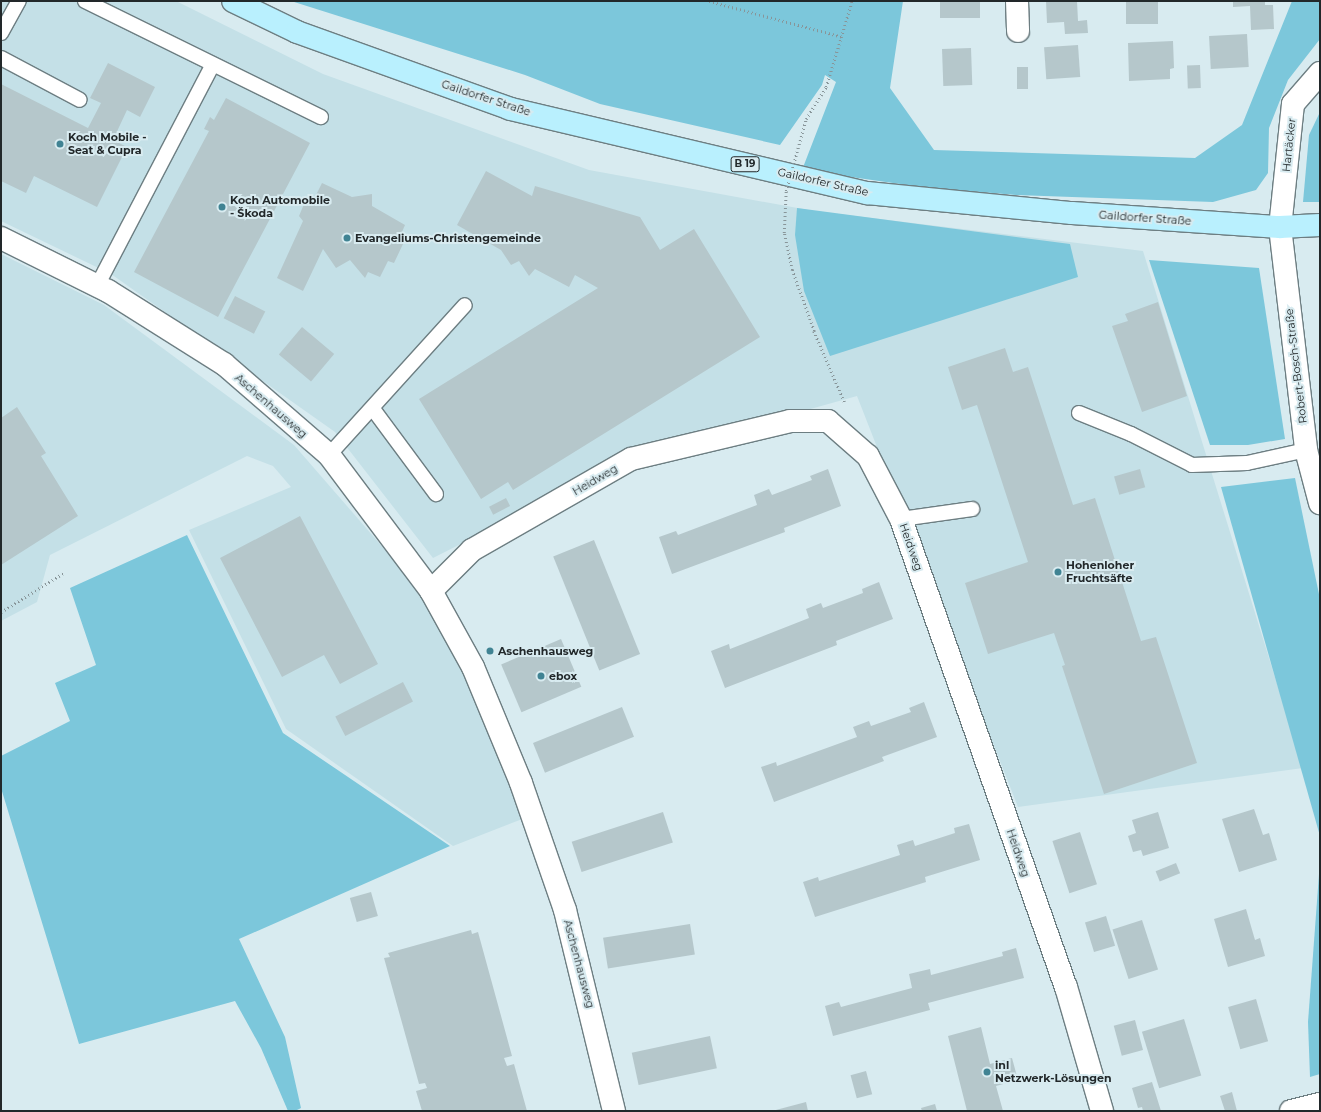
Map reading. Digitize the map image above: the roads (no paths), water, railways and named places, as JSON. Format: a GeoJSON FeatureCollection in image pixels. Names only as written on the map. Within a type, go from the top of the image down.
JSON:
{"type":"FeatureCollection","features":[{"type":"Feature","properties":{"kind":"main road","name":"Gaildorfer Straße"},"geometry":{"type":"LineString","coordinates":[[233,1],[297,32],[510,109],[867,193],[1072,213],[1280,227],[1320,225]]}},
{"type":"Feature","properties":{"kind":"street"},"geometry":{"type":"LineString","coordinates":[[1017,1],[1018,32]]}},
{"type":"Feature","properties":{"kind":"street","name":"Hartäcker"},"geometry":{"type":"LineString","coordinates":[[1280,227],[1293,104],[1320,73]]}},
{"type":"Feature","properties":{"kind":"street","name":"Robert-Bosch-Straße"},"geometry":{"type":"LineString","coordinates":[[1280,227],[1306,450],[1320,503]]}},
{"type":"Feature","properties":{"kind":"street","name":"Aschenhausweg"},"geometry":{"type":"LineString","coordinates":[[1,238],[97,286],[224,364],[328,455],[432,591],[473,667],[523,791],[564,910],[614,1111]]}},
{"type":"Feature","properties":{"kind":"street","name":"Heidweg"},"geometry":{"type":"LineString","coordinates":[[432,591],[472,550],[631,459],[790,421],[828,421],[868,456],[901,519],[1066,987],[1102,1111]]}},
{"type":"Feature","properties":{"kind":"street"},"geometry":{"type":"LineString","coordinates":[[1291,1111],[1320,1104]]}},
{"type":"Feature","properties":{"kind":"lane"},"geometry":{"type":"LineString","coordinates":[[1,33],[19,1]]}},
{"type":"Feature","properties":{"kind":"lane"},"geometry":{"type":"LineString","coordinates":[[85,1],[321,117]]}},
{"type":"Feature","properties":{"kind":"lane"},"geometry":{"type":"LineString","coordinates":[[1,58],[80,100]]}},
{"type":"Feature","properties":{"kind":"lane"},"geometry":{"type":"LineString","coordinates":[[97,286],[214,64]]}},
{"type":"Feature","properties":{"kind":"lane"},"geometry":{"type":"LineString","coordinates":[[328,455],[373,409],[465,305]]}},
{"type":"Feature","properties":{"kind":"lane"},"geometry":{"type":"LineString","coordinates":[[373,409],[436,494]]}},
{"type":"Feature","properties":{"kind":"lane"},"geometry":{"type":"LineString","coordinates":[[1079,413],[1131,434],[1192,465],[1247,463],[1306,450]]}},
{"type":"Feature","properties":{"kind":"lane"},"geometry":{"type":"LineString","coordinates":[[901,519],[972,509]]}},
{"type":"Feature","properties":{"kind":"place","name":"Koch Mobile - Seat & Cupra"},"geometry":{"type":"Point","coordinates":[60,144]}},
{"type":"Feature","properties":{"kind":"place","name":"Koch Automobile - Škoda"},"geometry":{"type":"Point","coordinates":[222,207]}},
{"type":"Feature","properties":{"kind":"place","name":"Evangeliums-Christengemeinde"},"geometry":{"type":"Point","coordinates":[347,238]}},
{"type":"Feature","properties":{"kind":"place","name":"Hohenloher Fruchtsäfte"},"geometry":{"type":"Point","coordinates":[1058,572]}},
{"type":"Feature","properties":{"kind":"place","name":"Aschenhausweg"},"geometry":{"type":"Point","coordinates":[490,651]}},
{"type":"Feature","properties":{"kind":"place","name":"ebox"},"geometry":{"type":"Point","coordinates":[541,676]}},
{"type":"Feature","properties":{"kind":"place","name":"inl Netzwerk-Lösungen"},"geometry":{"type":"Point","coordinates":[987,1072]}}]}
